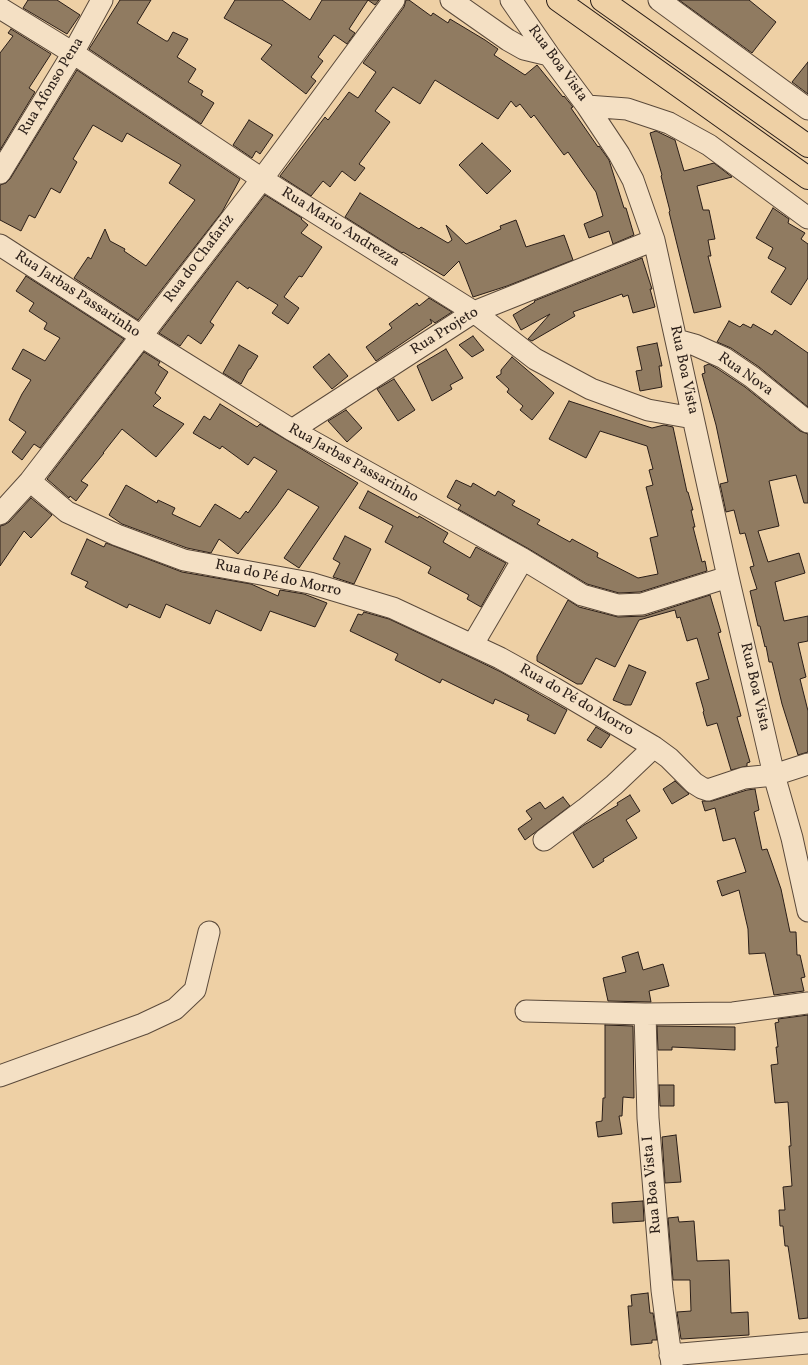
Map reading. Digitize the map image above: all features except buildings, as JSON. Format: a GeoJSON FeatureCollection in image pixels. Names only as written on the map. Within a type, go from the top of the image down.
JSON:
{"type":"FeatureCollection","features":[{"type":"Feature","properties":{"kind":"main road"},"geometry":{"type":"LineString","coordinates":[[558,0],[808,178]]}},
{"type":"Feature","properties":{"kind":"main road"},"geometry":{"type":"LineString","coordinates":[[602,0],[808,146]]}},
{"type":"Feature","properties":{"kind":"street","name":"Rua Afonso Pena"},"geometry":{"type":"LineString","coordinates":[[0,173],[73,53],[102,0]]}},
{"type":"Feature","properties":{"kind":"street","name":"Rua do Chafariz"},"geometry":{"type":"LineString","coordinates":[[0,514],[30,481],[262,178],[394,0]]}},
{"type":"Feature","properties":{"kind":"street"},"geometry":{"type":"LineString","coordinates":[[451,0],[508,40],[524,49],[549,55]]}},
{"type":"Feature","properties":{"kind":"street","name":"Rua Boa Vista"},"geometry":{"type":"LineString","coordinates":[[511,0],[587,106],[619,154],[633,180],[654,240],[728,577],[774,775],[800,836],[808,911]]}},
{"type":"Feature","properties":{"kind":"street"},"geometry":{"type":"LineString","coordinates":[[658,0],[808,109]]}},
{"type":"Feature","properties":{"kind":"street","name":"Rua Mario Andrezza"},"geometry":{"type":"LineString","coordinates":[[0,8],[73,53],[262,178],[474,312],[535,359],[591,389],[648,410],[693,418]]}},
{"type":"Feature","properties":{"kind":"street"},"geometry":{"type":"LineString","coordinates":[[587,106],[627,109],[669,123],[709,145],[808,218]]}},
{"type":"Feature","properties":{"kind":"street","name":"Rua Projeto"},"geometry":{"type":"LineString","coordinates":[[292,430],[474,312],[654,240]]}},
{"type":"Feature","properties":{"kind":"street","name":"Rua Jarbas Passarinho"},"geometry":{"type":"LineString","coordinates":[[0,245],[141,336],[292,430],[523,559],[582,595],[618,605],[642,604],[728,577]]}},
{"type":"Feature","properties":{"kind":"street","name":"Rua Nova"},"geometry":{"type":"LineString","coordinates":[[677,340],[695,345],[724,358],[752,377],[808,422]]}},
{"type":"Feature","properties":{"kind":"street","name":"Rua do Pé do Morro"},"geometry":{"type":"LineString","coordinates":[[30,481],[67,512],[132,541],[184,560],[310,583],[386,606],[473,644],[554,688],[654,747],[669,758],[694,783],[702,788],[708,790],[744,778],[774,775]]}},
{"type":"Feature","properties":{"kind":"street"},"geometry":{"type":"LineString","coordinates":[[473,644],[523,559]]}},
{"type":"Feature","properties":{"kind":"street"},"geometry":{"type":"LineString","coordinates":[[544,840],[608,790],[654,747]]}},
{"type":"Feature","properties":{"kind":"street"},"geometry":{"type":"LineString","coordinates":[[774,775],[808,764]]}},
{"type":"Feature","properties":{"kind":"street"},"geometry":{"type":"LineString","coordinates":[[0,1076],[143,1024],[175,1009],[195,990],[209,932]]}},
{"type":"Feature","properties":{"kind":"street"},"geometry":{"type":"LineString","coordinates":[[526,1011],[645,1014],[733,1012],[808,1003]]}},
{"type":"Feature","properties":{"kind":"street","name":"Rua Boa Vista I"},"geometry":{"type":"LineString","coordinates":[[645,1014],[648,1118],[662,1290],[671,1360]]}},
{"type":"Feature","properties":{"kind":"street"},"geometry":{"type":"LineString","coordinates":[[671,1360],[808,1343]]}}]}
